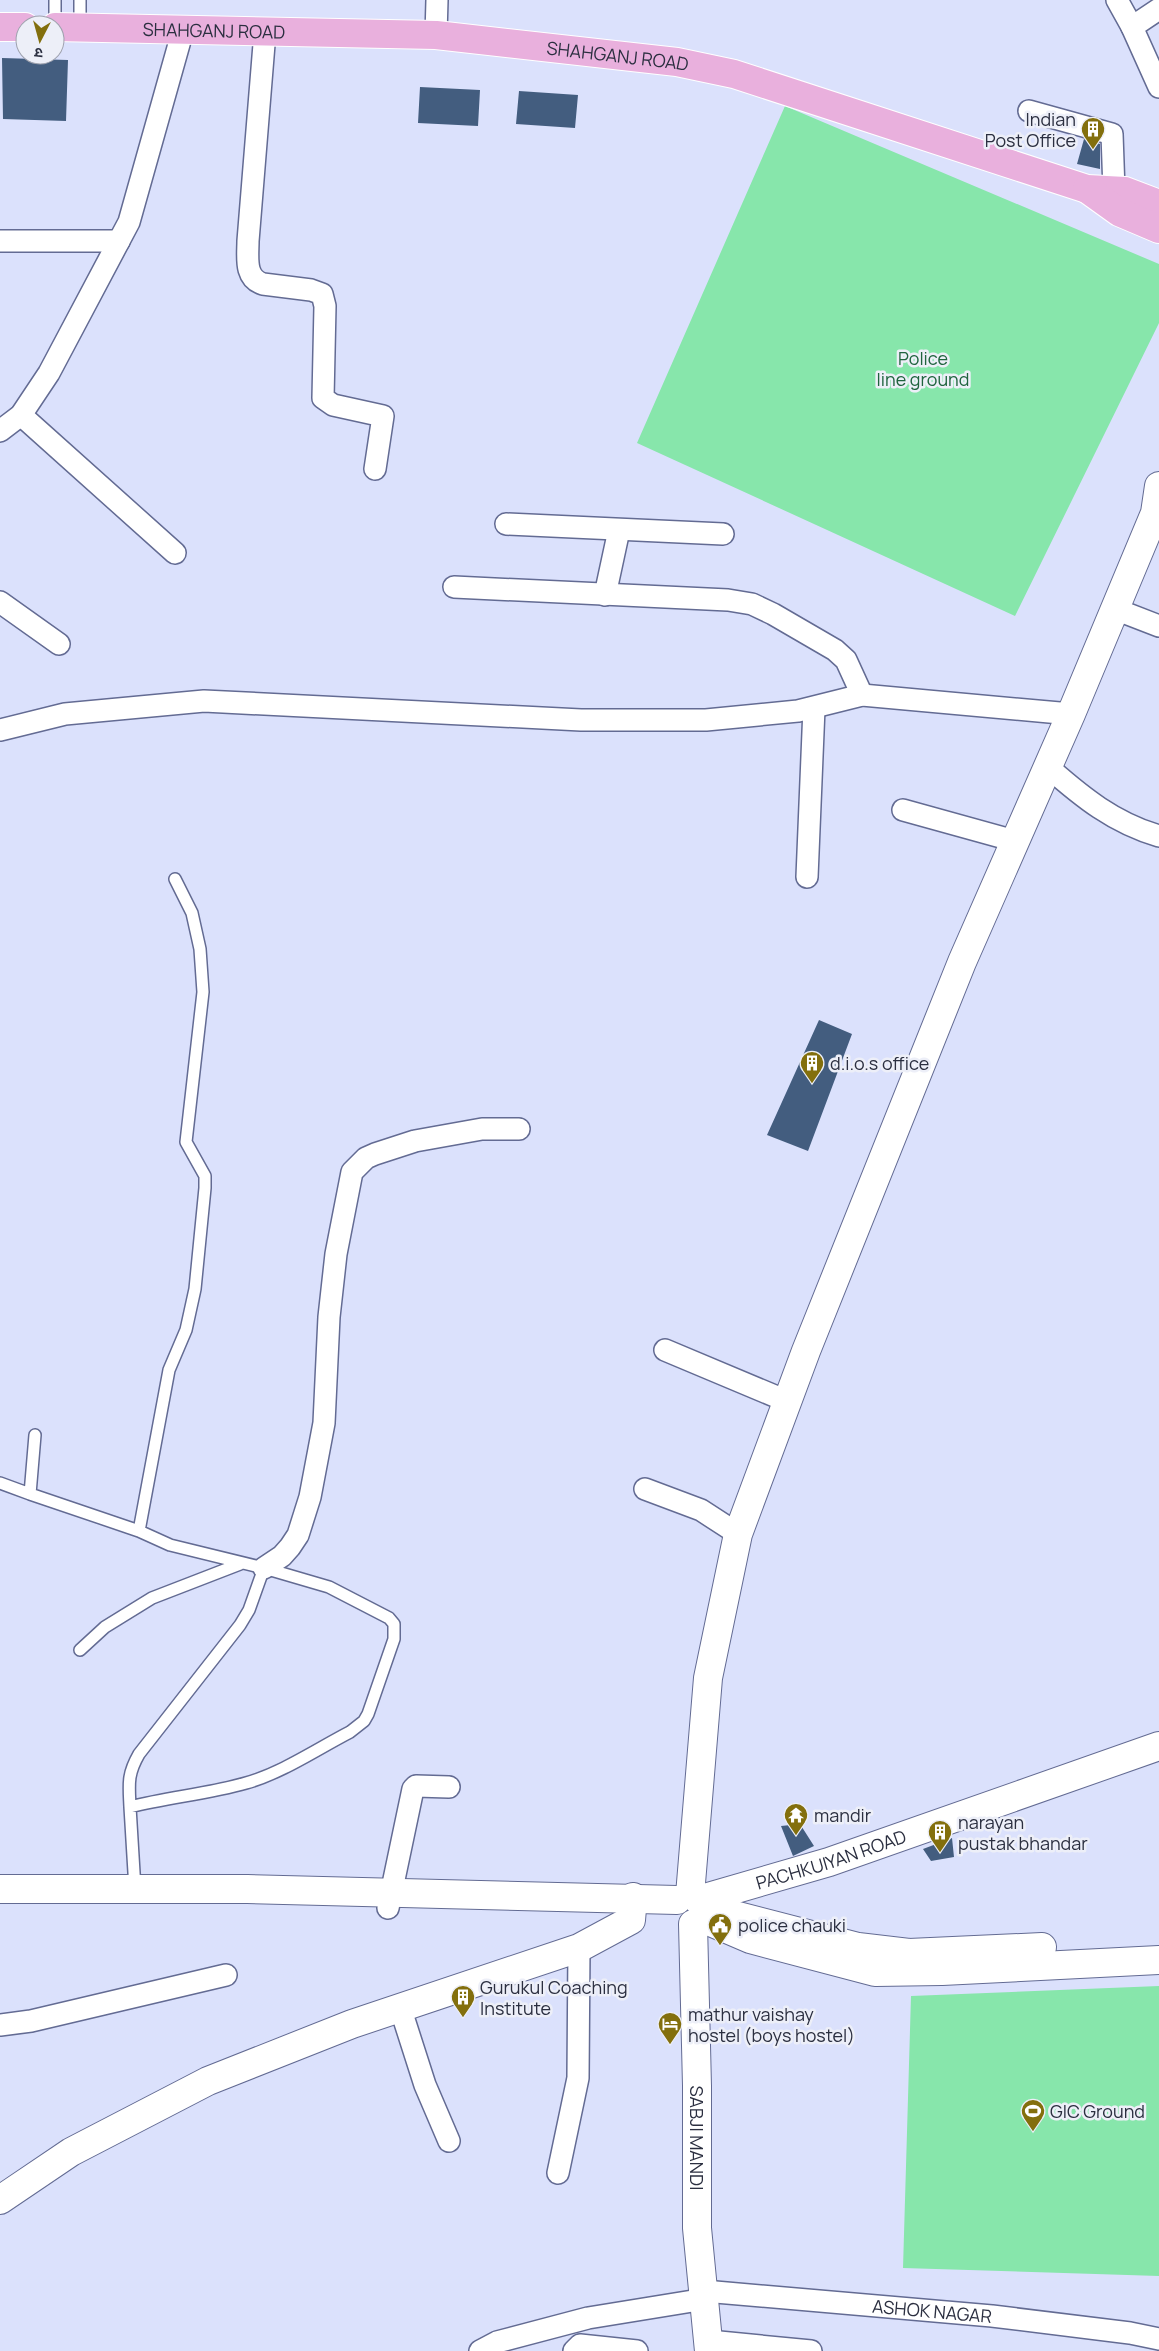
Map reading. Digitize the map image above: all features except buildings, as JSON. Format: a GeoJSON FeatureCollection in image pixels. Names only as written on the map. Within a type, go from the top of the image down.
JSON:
{"type":"FeatureCollection","features":[{"type":"Feature","properties":{"kind":"main road","name":"SHAHGANJ ROAD"},"geometry":{"type":"LineString","coordinates":[[65,26],[436,35],[677,62],[734,74],[1087,189],[1125,191],[1159,204]]}},
{"type":"Feature","properties":{"kind":"main road"},"geometry":{"type":"LineString","coordinates":[[0,27],[15,27]]}},
{"type":"Feature","properties":{"kind":"main road"},"geometry":{"type":"LineString","coordinates":[[1087,189],[1119,212],[1159,229]]}},
{"type":"Feature","properties":{"kind":"main road","name":"SABJI MANDI"},"geometry":{"type":"LineString","coordinates":[[709,2346],[697,2228],[697,2086],[690,1907],[708,1678],[738,1534],[810,1342],[962,962],[1071,714],[1157,511],[1159,486]]}},
{"type":"Feature","properties":{"kind":"main road","name":"PACHKUIYAN ROAD"},"geometry":{"type":"LineString","coordinates":[[690,1907],[829,1862],[1159,1746]]}},
{"type":"Feature","properties":{"kind":"main road"},"geometry":{"type":"LineString","coordinates":[[9,1898],[136,1889],[390,1900]]}},
{"type":"Feature","properties":{"kind":"main road"},"geometry":{"type":"LineString","coordinates":[[9,1898],[390,1900],[633,1904],[690,1907],[858,1947],[875,1960],[909,1953],[1074,1955],[1159,1960]]}},
{"type":"Feature","properties":{"kind":"main road"},"geometry":{"type":"LineString","coordinates":[[0,2200],[71,2152],[208,2081],[352,2024],[579,1948],[631,1920],[633,1904]]}},
{"type":"Feature","properties":{"kind":"main road"},"geometry":{"type":"LineString","coordinates":[[1074,1955],[1159,1942]]}},
{"type":"Feature","properties":{"kind":"street"},"geometry":{"type":"LineString","coordinates":[[436,35],[437,0]]}},
{"type":"Feature","properties":{"kind":"street"},"geometry":{"type":"LineString","coordinates":[[1117,0],[1132,27],[1159,87]]}},
{"type":"Feature","properties":{"kind":"street"},"geometry":{"type":"LineString","coordinates":[[1132,27],[1159,8]]}},
{"type":"Feature","properties":{"kind":"street"},"geometry":{"type":"LineString","coordinates":[[0,431],[20,415],[49,373],[119,241],[132,212],[183,30]]}},
{"type":"Feature","properties":{"kind":"street"},"geometry":{"type":"LineString","coordinates":[[265,32],[248,241],[250,274],[257,282],[262,284],[311,290],[322,294],[325,306],[323,398],[333,405],[383,416],[375,469]]}},
{"type":"Feature","properties":{"kind":"street"},"geometry":{"type":"LineString","coordinates":[[1029,111],[1112,134],[1114,191]]}},
{"type":"Feature","properties":{"kind":"street"},"geometry":{"type":"LineString","coordinates":[[0,240],[119,241]]}},
{"type":"Feature","properties":{"kind":"street"},"geometry":{"type":"LineString","coordinates":[[20,415],[175,553]]}},
{"type":"Feature","properties":{"kind":"street"},"geometry":{"type":"LineString","coordinates":[[506,524],[723,534]]}},
{"type":"Feature","properties":{"kind":"street"},"geometry":{"type":"LineString","coordinates":[[605,595],[619,530]]}},
{"type":"Feature","properties":{"kind":"street"},"geometry":{"type":"LineString","coordinates":[[454,586],[728,600],[752,604],[835,650],[846,660],[862,695]]}},
{"type":"Feature","properties":{"kind":"street"},"geometry":{"type":"LineString","coordinates":[[0,602],[59,644]]}},
{"type":"Feature","properties":{"kind":"street"},"geometry":{"type":"LineString","coordinates":[[1115,609],[1159,626]]}},
{"type":"Feature","properties":{"kind":"street"},"geometry":{"type":"LineString","coordinates":[[0,730],[65,714],[204,701],[581,720],[706,720],[779,714],[814,708],[862,695],[1071,714]]}},
{"type":"Feature","properties":{"kind":"street"},"geometry":{"type":"LineString","coordinates":[[807,877],[814,708]]}},
{"type":"Feature","properties":{"kind":"street"},"geometry":{"type":"LineString","coordinates":[[1048,767],[1083,799],[1132,827],[1159,836]]}},
{"type":"Feature","properties":{"kind":"street"},"geometry":{"type":"LineString","coordinates":[[903,810],[1015,841]]}},
{"type":"Feature","properties":{"kind":"street"},"geometry":{"type":"LineString","coordinates":[[264,1568],[282,1556],[290,1547],[306,1514],[324,1423],[329,1317],[336,1254],[352,1172],[362,1161],[375,1154],[415,1141],[482,1129],[519,1129]]}},
{"type":"Feature","properties":{"kind":"street"},"geometry":{"type":"LineString","coordinates":[[665,1350],[789,1402]]}},
{"type":"Feature","properties":{"kind":"street"},"geometry":{"type":"LineString","coordinates":[[645,1489],[701,1510],[738,1534]]}},
{"type":"Feature","properties":{"kind":"street"},"geometry":{"type":"LineString","coordinates":[[390,1900],[413,1789],[416,1786],[428,1785],[448,1787]]}},
{"type":"Feature","properties":{"kind":"street"},"geometry":{"type":"LineString","coordinates":[[558,2173],[578,2078],[579,1948]]}},
{"type":"Feature","properties":{"kind":"street"},"geometry":{"type":"LineString","coordinates":[[0,2025],[31,2020],[226,1975]]}},
{"type":"Feature","properties":{"kind":"street"},"geometry":{"type":"LineString","coordinates":[[400,2007],[425,2085],[449,2141]]}},
{"type":"Feature","properties":{"kind":"street","name":"ASHOK NAGAR"},"geometry":{"type":"LineString","coordinates":[[480,2351],[497,2342],[588,2318],[705,2295],[992,2316],[1130,2333],[1159,2339]]}},
{"type":"Feature","properties":{"kind":"street"},"geometry":{"type":"LineString","coordinates":[[574,2351],[580,2345],[637,2351]]}},
{"type":"Feature","properties":{"kind":"street"},"geometry":{"type":"LineString","coordinates":[[709,2346],[811,2351]]}},
{"type":"Feature","properties":{"kind":"lane"},"geometry":{"type":"LineString","coordinates":[[55,0],[60,15]]}},
{"type":"Feature","properties":{"kind":"lane"},"geometry":{"type":"LineString","coordinates":[[65,23],[80,0]]}},
{"type":"Feature","properties":{"kind":"lane"},"geometry":{"type":"LineString","coordinates":[[139,1531],[169,1370],[186,1330],[196,1289],[205,1188],[205,1176],[186,1142],[202,992],[200,949],[192,913],[175,879]]}},
{"type":"Feature","properties":{"kind":"lane"},"geometry":{"type":"LineString","coordinates":[[30,1494],[36,1435]]}},
{"type":"Feature","properties":{"kind":"lane"},"geometry":{"type":"LineString","coordinates":[[0,1483],[139,1531],[170,1545],[240,1564],[264,1568],[329,1587],[389,1618],[394,1624],[394,1639],[368,1714],[364,1722],[350,1732],[249,1782],[218,1790],[164,1798],[130,1808]]}},
{"type":"Feature","properties":{"kind":"lane"},"geometry":{"type":"LineString","coordinates":[[80,1650],[105,1627],[152,1598],[240,1564]]}},
{"type":"Feature","properties":{"kind":"lane"},"geometry":{"type":"LineString","coordinates":[[136,1889],[128,1782],[131,1768],[139,1754],[250,1610],[264,1568]]}},
{"type":"Feature","properties":{"kind":"green space","name":"Police line ground"},"geometry":{"type":"Polygon","coordinates":[[[785,106],[1159,264],[1159,323],[1015,616],[637,443],[785,106]]]}},
{"type":"Feature","properties":{"kind":"green space","name":"GIC Ground"},"geometry":{"type":"Polygon","coordinates":[[[1159,1986],[1159,2276],[903,2268],[911,1996],[1159,1986]]]}},
{"type":"Feature","properties":{"kind":"place","name":"Indian Post Office"},"geometry":{"type":"Point","coordinates":[1093,150]}},
{"type":"Feature","properties":{"kind":"place","name":"d.i.o.s office"},"geometry":{"type":"Point","coordinates":[812,1084]}},
{"type":"Feature","properties":{"kind":"place","name":"mandir"},"geometry":{"type":"Point","coordinates":[796,1836]}},
{"type":"Feature","properties":{"kind":"place","name":"narayan pustak bhandar"},"geometry":{"type":"Point","coordinates":[940,1853]}},
{"type":"Feature","properties":{"kind":"place","name":"police chauki"},"geometry":{"type":"Point","coordinates":[720,1946]}},
{"type":"Feature","properties":{"kind":"place","name":"Gurukul Coaching Institute"},"geometry":{"type":"Point","coordinates":[463,2018]}},
{"type":"Feature","properties":{"kind":"place","name":"mathur vaishay hostel (boys hostel)"},"geometry":{"type":"Point","coordinates":[670,2045]}},
{"type":"Feature","properties":{"kind":"place","name":"GIC Ground"},"geometry":{"type":"Point","coordinates":[1033,2132]}}]}
